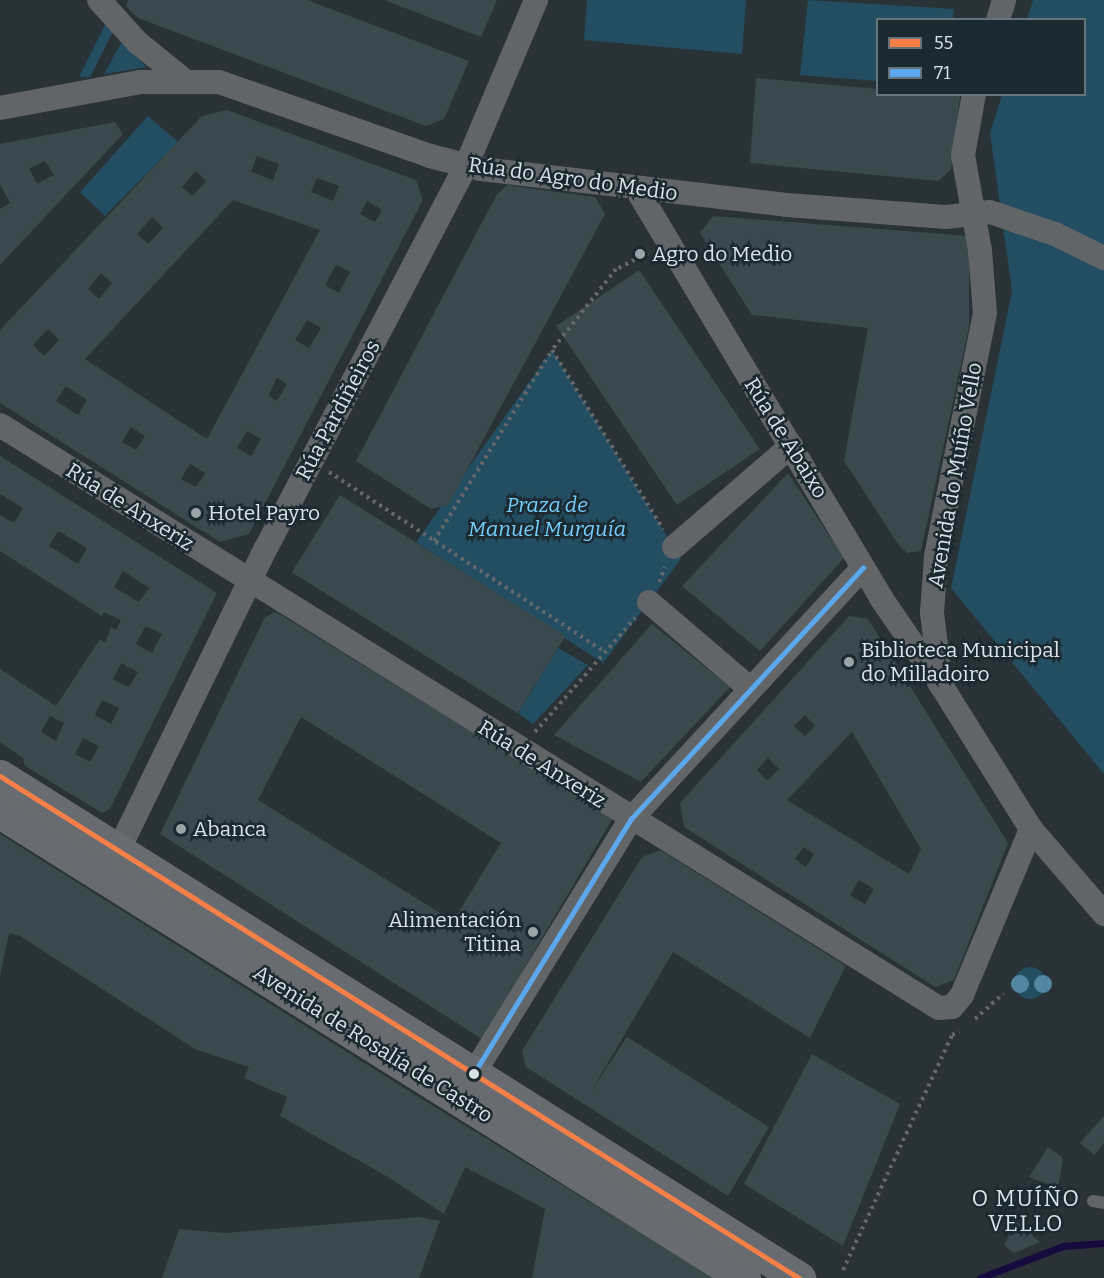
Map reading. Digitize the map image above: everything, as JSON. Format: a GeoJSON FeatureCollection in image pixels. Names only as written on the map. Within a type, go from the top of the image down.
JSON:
{"type":"FeatureCollection","features":[{"type":"Feature","properties":{"kind":"highway","name":"Avenida de Rosalía de Castro"},"geometry":{"type":"LineString","coordinates":[[0,776],[799,1278]]}},
{"type":"Feature","properties":{"kind":"highway","name":"Avenida de Rosalía de Castro"},"geometry":{"type":"LineString","coordinates":[[0,812],[744,1278]]}},
{"type":"Feature","properties":{"kind":"street","name":"Rúa Pardiñeiros"},"geometry":{"type":"LineString","coordinates":[[118,849],[311,461],[466,166],[536,0]]}},
{"type":"Feature","properties":{"kind":"street"},"geometry":{"type":"LineString","coordinates":[[999,18],[1004,0]]}},
{"type":"Feature","properties":{"kind":"street"},"geometry":{"type":"LineString","coordinates":[[99,1],[137,42],[184,80]]}},
{"type":"Feature","properties":{"kind":"street","name":"Rúa do Agro do Medio"},"geometry":{"type":"LineString","coordinates":[[0,108],[116,85],[184,80],[238,87],[466,166],[787,205],[946,217],[990,212],[1055,234],[1104,258]]}},
{"type":"Feature","properties":{"kind":"street","name":"Avenida do Muíño Vello"},"geometry":{"type":"LineString","coordinates":[[974,96],[963,155],[975,214],[985,313],[935,565],[932,613],[941,685],[1031,829],[1104,914]]}},
{"type":"Feature","properties":{"kind":"street","name":"Rúa de Abaixo"},"geometry":{"type":"LineString","coordinates":[[636,188],[666,244],[863,568],[941,685]]}},
{"type":"Feature","properties":{"kind":"street","name":"Rúa de Anxeriz"},"geometry":{"type":"LineString","coordinates":[[0,425],[923,1001],[946,1009],[957,1003],[973,973],[1031,829]]}},
{"type":"Feature","properties":{"kind":"street"},"geometry":{"type":"LineString","coordinates":[[674,547],[790,446]]}},
{"type":"Feature","properties":{"kind":"street"},"geometry":{"type":"LineString","coordinates":[[474,1073],[631,819],[863,568]]}},
{"type":"Feature","properties":{"kind":"street"},"geometry":{"type":"LineString","coordinates":[[649,602],[751,689]]}},
{"type":"Feature","properties":{"kind":"path"},"geometry":{"type":"LineString","coordinates":[[434,541],[552,350],[616,269],[666,244]]}},
{"type":"Feature","properties":{"kind":"path"},"geometry":{"type":"LineString","coordinates":[[519,750],[649,602],[674,547],[552,350]]}},
{"type":"Feature","properties":{"kind":"path"},"geometry":{"type":"LineString","coordinates":[[311,461],[606,652]]}},
{"type":"Feature","properties":{"kind":"path"},"geometry":{"type":"LineString","coordinates":[[971,1022],[1004,994]]}},
{"type":"Feature","properties":{"kind":"path"},"geometry":{"type":"LineString","coordinates":[[843,1270],[952,1035],[962,1029]]}},
{"type":"Feature","properties":{"kind":"green space"},"geometry":{"type":"Polygon","coordinates":[[[587,0],[746,0],[742,54],[584,40],[587,0]]]}},
{"type":"Feature","properties":{"kind":"green space"},"geometry":{"type":"Polygon","coordinates":[[[808,0],[954,9],[953,18],[876,18],[876,81],[800,75],[808,0]]]}},
{"type":"Feature","properties":{"kind":"green space"},"geometry":{"type":"Polygon","coordinates":[[[1033,0],[1104,0],[1104,774],[951,588],[1012,291],[990,133],[1002,96],[1086,96],[1086,18],[1027,18],[1033,0]]]}},
{"type":"Feature","properties":{"kind":"green space"},"geometry":{"type":"Polygon","coordinates":[[[107,21],[114,29],[90,77],[79,77],[107,21]]]}},
{"type":"Feature","properties":{"kind":"green space"},"geometry":{"type":"Polygon","coordinates":[[[121,43],[147,67],[104,74],[121,43]]]}},
{"type":"Feature","properties":{"kind":"green space"},"geometry":{"type":"Polygon","coordinates":[[[148,116],[178,142],[105,216],[80,192],[148,116]]]}},
{"type":"Feature","properties":{"kind":"green space","name":"Praza de Manuel Murguía"},"geometry":{"type":"Polygon","coordinates":[[[552,350],[681,559],[603,663],[416,542],[552,350]]]}},
{"type":"Feature","properties":{"kind":"green space"},"geometry":{"type":"Polygon","coordinates":[[[558,648],[588,665],[533,724],[518,713],[558,648]]]}},
{"type":"Feature","properties":{"kind":"green space"},"geometry":{"type":"Polygon","coordinates":[[[1030,967],[1041,972],[1046,983],[1041,994],[1030,999],[1019,994],[1014,983],[1019,972],[1030,967]]]}},
{"type":"Feature","properties":{"kind":"building"},"geometry":{"type":"Polygon","coordinates":[[[128,0],[307,0],[469,61],[444,119],[426,126],[138,18],[126,6],[128,0]]]}},
{"type":"Feature","properties":{"kind":"building"},"geometry":{"type":"Polygon","coordinates":[[[384,0],[497,0],[481,37],[384,0]]]}},
{"type":"Feature","properties":{"kind":"building"},"geometry":{"type":"Polygon","coordinates":[[[756,78],[876,89],[876,96],[960,96],[951,170],[938,181],[750,163],[756,78]]]}},
{"type":"Feature","properties":{"kind":"building"},"geometry":{"type":"Polygon","coordinates":[[[227,110],[416,180],[423,200],[249,534],[220,542],[0,403],[0,330],[202,116],[227,110]],[[257,156],[251,172],[273,180],[279,164],[257,156]],[[196,171],[182,187],[192,196],[206,181],[196,171]],[[317,178],[311,192],[333,201],[339,186],[317,178]],[[233,200],[85,359],[207,439],[320,230],[233,200]],[[367,201],[360,214],[375,222],[382,210],[367,201]],[[152,217],[137,234],[148,244],[163,228],[152,217]],[[336,265],[325,285],[339,293],[350,272],[336,265]],[[101,273],[88,289],[99,299],[112,283],[101,273]],[[307,320],[295,340],[309,348],[321,328],[307,320]],[[48,329],[33,345],[44,356],[59,340],[48,329]],[[277,378],[268,396],[277,401],[287,384],[277,378]],[[66,386],[56,401],[78,415],[87,400],[66,386]],[[131,427],[122,442],[136,450],[145,436],[131,427]],[[247,431],[237,448],[251,456],[261,439],[247,431]],[[190,464],[181,479],[196,487],[205,473],[190,464]]]}},
{"type":"Feature","properties":{"kind":"building"},"geometry":{"type":"Polygon","coordinates":[[[115,122],[123,134],[0,265],[0,209],[10,203],[0,184],[0,144],[115,122]],[[45,161],[29,169],[37,184],[54,175],[45,161]]]}},
{"type":"Feature","properties":{"kind":"building"},"geometry":{"type":"Polygon","coordinates":[[[507,185],[595,197],[605,214],[448,505],[431,509],[356,461],[497,194],[507,185]]]}},
{"type":"Feature","properties":{"kind":"building"},"geometry":{"type":"Polygon","coordinates":[[[713,216],[969,236],[969,327],[921,551],[907,553],[898,544],[844,461],[868,328],[752,315],[700,233],[713,216]]]}},
{"type":"Feature","properties":{"kind":"building"},"geometry":{"type":"Polygon","coordinates":[[[639,270],[760,449],[677,505],[556,326],[639,270]]]}},
{"type":"Feature","properties":{"kind":"building"},"geometry":{"type":"Polygon","coordinates":[[[0,456],[217,593],[110,809],[102,813],[25,766],[23,758],[0,742],[0,669],[56,706],[100,639],[105,643],[111,627],[116,630],[121,620],[104,612],[102,616],[0,551],[0,515],[14,523],[23,508],[0,494],[0,456]],[[58,531],[49,546],[78,564],[87,548],[58,531]],[[123,571],[114,587],[139,602],[149,588],[123,571]],[[146,626],[136,644],[152,653],[162,634],[146,626]],[[121,663],[113,679],[129,687],[138,672],[121,663]],[[102,700],[95,715],[111,724],[119,708],[102,700]],[[50,716],[41,732],[56,741],[64,723],[50,716]],[[83,738],[75,754],[90,762],[99,746],[83,738]]]}},
{"type":"Feature","properties":{"kind":"building"},"geometry":{"type":"Polygon","coordinates":[[[788,473],[844,558],[760,651],[682,586],[788,473]]]}},
{"type":"Feature","properties":{"kind":"building"},"geometry":{"type":"Polygon","coordinates":[[[340,495],[566,636],[517,713],[292,572],[340,495]]]}},
{"type":"Feature","properties":{"kind":"building"},"geometry":{"type":"Polygon","coordinates":[[[276,612],[613,818],[482,1039],[160,834],[265,617],[276,612]],[[301,717],[258,800],[453,921],[501,843],[301,717]]]}},
{"type":"Feature","properties":{"kind":"building"},"geometry":{"type":"Polygon","coordinates":[[[849,616],[868,619],[1008,843],[954,980],[935,987],[684,827],[680,803],[849,616]],[[805,715],[794,726],[805,736],[815,726],[805,715]],[[852,732],[787,800],[909,874],[921,849],[852,732]],[[768,758],[757,770],[767,781],[779,769],[768,758]],[[804,847],[795,859],[806,867],[814,854],[804,847]],[[859,880],[850,895],[865,904],[874,889],[859,880]]]}},
{"type":"Feature","properties":{"kind":"building"},"geometry":{"type":"Polygon","coordinates":[[[652,624],[730,687],[641,782],[554,735],[652,624]]]}},
{"type":"Feature","properties":{"kind":"building"},"geometry":{"type":"Polygon","coordinates":[[[0,834],[417,1096],[714,1278],[532,1278],[545,1209],[465,1167],[444,1214],[388,1177],[280,1116],[287,1097],[244,1078],[249,1067],[195,1049],[20,936],[9,933],[0,976],[0,834]]]}},
{"type":"Feature","properties":{"kind":"building"},"geometry":{"type":"Polygon","coordinates":[[[660,850],[846,966],[810,1038],[673,952],[592,1090],[627,1037],[769,1127],[728,1196],[526,1067],[522,1051],[642,857],[660,850]]]}},
{"type":"Feature","properties":{"kind":"building"},"geometry":{"type":"Polygon","coordinates":[[[812,1054],[900,1104],[843,1246],[744,1184],[812,1054]]]}},
{"type":"Feature","properties":{"kind":"building"},"geometry":{"type":"Polygon","coordinates":[[[1104,1116],[1104,1143],[1094,1155],[1080,1143],[1104,1116]]]}},
{"type":"Feature","properties":{"kind":"building"},"geometry":{"type":"Polygon","coordinates":[[[1048,1147],[1063,1158],[1058,1188],[1029,1177],[1048,1147]]]}},
{"type":"Feature","properties":{"kind":"building"},"geometry":{"type":"Polygon","coordinates":[[[419,1217],[440,1221],[419,1278],[162,1278],[179,1229],[225,1233],[419,1217]]]}},
{"type":"Feature","properties":{"kind":"building"},"geometry":{"type":"Polygon","coordinates":[[[1016,1221],[1040,1242],[1014,1253],[1004,1245],[1016,1221]]]}},
{"type":"Feature","properties":{"kind":"waterway"},"geometry":{"type":"LineString","coordinates":[[980,1278],[1063,1246],[1104,1243]]}},
{"type":"Feature","properties":{"kind":"transit line","name":"71"},"geometry":{"type":"LineString","coordinates":[[474,1073],[631,819],[863,568]]}},
{"type":"Feature","properties":{"kind":"transit line","name":"55"},"geometry":{"type":"LineString","coordinates":[[0,776],[799,1278]]}},
{"type":"Feature","properties":{"kind":"place","name":"Agro do Medio"},"geometry":{"type":"Point","coordinates":[640,254]}},
{"type":"Feature","properties":{"kind":"place","name":"Hotel Payro"},"geometry":{"type":"Point","coordinates":[196,513]}},
{"type":"Feature","properties":{"kind":"place","name":"Biblioteca Municipal do Milladoiro"},"geometry":{"type":"Point","coordinates":[849,662]}},
{"type":"Feature","properties":{"kind":"place","name":"Abanca"},"geometry":{"type":"Point","coordinates":[181,829]}},
{"type":"Feature","properties":{"kind":"place","name":"Alimentación Titina"},"geometry":{"type":"Point","coordinates":[533,932]}},
{"type":"Feature","properties":{"kind":"district","name":"O MUÍÑO VELLO"},"geometry":{"type":"Point","coordinates":[1026,1210]}}]}
